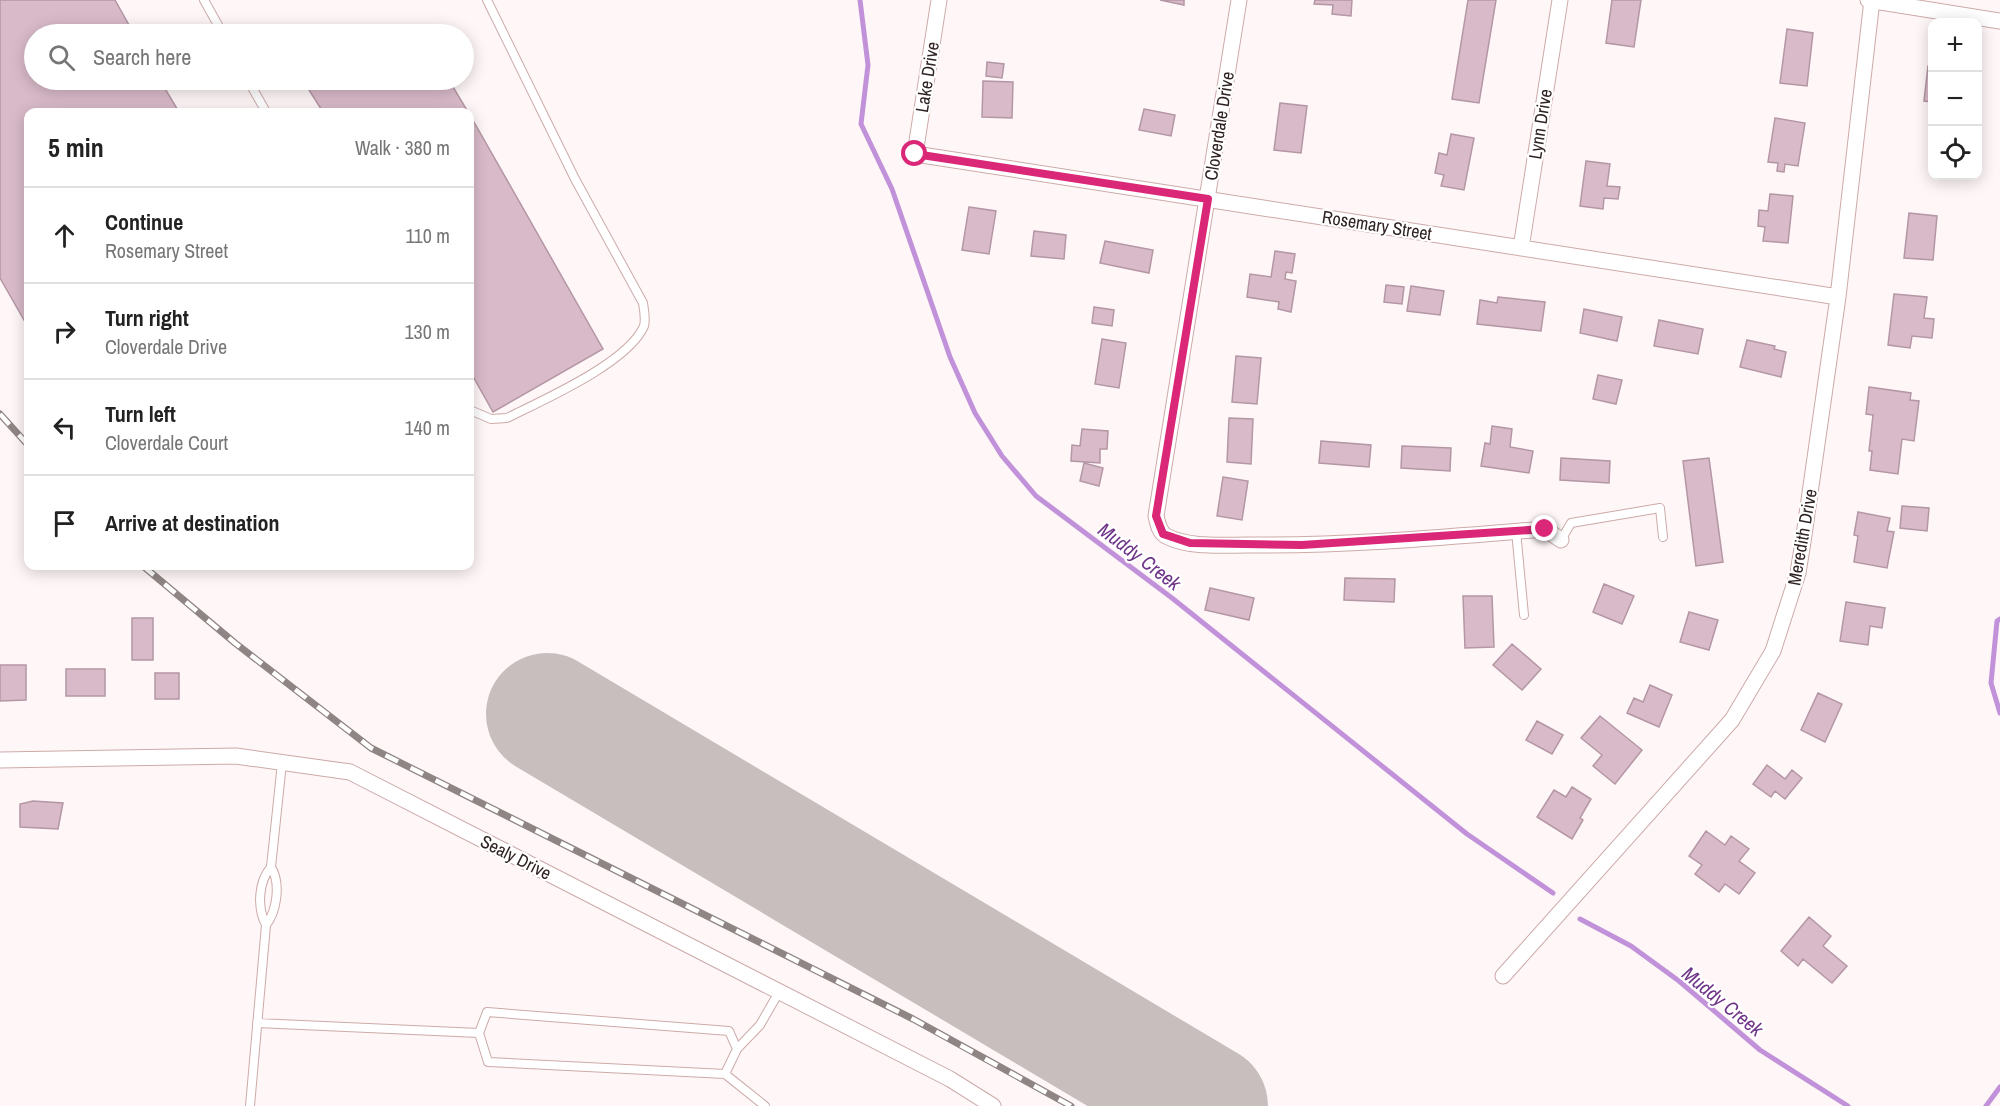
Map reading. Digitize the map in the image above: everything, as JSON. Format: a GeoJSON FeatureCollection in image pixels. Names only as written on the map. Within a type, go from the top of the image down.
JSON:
{"type":"FeatureCollection","features":[{"type":"Feature","properties":{"kind":"street","name":"Lake Drive"},"geometry":{"type":"LineString","coordinates":[[915,154],[939,0]]}},
{"type":"Feature","properties":{"kind":"street","name":"Cloverdale Drive"},"geometry":{"type":"LineString","coordinates":[[1239,0],[1156,516],[1163,534],[1190,543],[1302,545],[1516,531]]}},
{"type":"Feature","properties":{"kind":"street","name":"Lynn Drive"},"geometry":{"type":"LineString","coordinates":[[1521,248],[1560,0]]}},
{"type":"Feature","properties":{"kind":"street"},"geometry":{"type":"LineString","coordinates":[[1871,0],[2000,21]]}},
{"type":"Feature","properties":{"kind":"street","name":"Meredith Drive"},"geometry":{"type":"LineString","coordinates":[[1503,976],[1732,720],[1773,651],[1798,573],[1838,297],[1871,0]]}},
{"type":"Feature","properties":{"kind":"street","name":"Rosemary Street"},"geometry":{"type":"LineString","coordinates":[[915,154],[1838,297]]}},
{"type":"Feature","properties":{"kind":"street"},"geometry":{"type":"LineString","coordinates":[[1516,531],[1545,529],[1561,540]]}},
{"type":"Feature","properties":{"kind":"street","name":"Sealy Drive"},"geometry":{"type":"LineString","coordinates":[[0,760],[236,756],[350,772],[950,1079],[993,1106]]}},
{"type":"Feature","properties":{"kind":"lane"},"geometry":{"type":"LineString","coordinates":[[204,0],[217,24]]}},
{"type":"Feature","properties":{"kind":"lane"},"geometry":{"type":"LineString","coordinates":[[474,412],[491,418],[507,418],[515,414],[592,374],[633,343],[645,324],[643,303],[575,179],[487,0]]}},
{"type":"Feature","properties":{"kind":"lane"},"geometry":{"type":"LineString","coordinates":[[254,90],[264,108]]}},
{"type":"Feature","properties":{"kind":"lane"},"geometry":{"type":"LineString","coordinates":[[1561,540],[1571,523],[1659,508],[1663,537]]}},
{"type":"Feature","properties":{"kind":"lane"},"geometry":{"type":"LineString","coordinates":[[1516,531],[1524,615]]}},
{"type":"Feature","properties":{"kind":"lane"},"geometry":{"type":"LineString","coordinates":[[266,925],[260,914],[262,886],[263,876],[271,867],[282,763]]}},
{"type":"Feature","properties":{"kind":"lane"},"geometry":{"type":"LineString","coordinates":[[250,1106],[266,925],[273,916],[277,876],[271,867]]}},
{"type":"Feature","properties":{"kind":"lane"},"geometry":{"type":"LineString","coordinates":[[725,1074],[737,1049],[760,1025],[779,992]]}},
{"type":"Feature","properties":{"kind":"lane"},"geometry":{"type":"LineString","coordinates":[[737,1049],[729,1030],[487,1012],[479,1033],[488,1062],[725,1074],[765,1106]]}},
{"type":"Feature","properties":{"kind":"lane"},"geometry":{"type":"LineString","coordinates":[[257,1023],[479,1033]]}},
{"type":"Feature","properties":{"kind":"building"},"geometry":{"type":"Polygon","coordinates":[[[0,0],[115,0],[128,24],[24,24],[24,90],[166,90],[177,108],[24,108],[24,320],[0,278],[0,0]]]}},
{"type":"Feature","properties":{"kind":"building"},"geometry":{"type":"Polygon","coordinates":[[[1160,0],[1184,0],[1184,5],[1160,0]]]}},
{"type":"Feature","properties":{"kind":"building"},"geometry":{"type":"Polygon","coordinates":[[[1315,0],[1352,0],[1351,16],[1332,14],[1333,5],[1314,4],[1315,0]]]}},
{"type":"Feature","properties":{"kind":"building"},"geometry":{"type":"Polygon","coordinates":[[[1468,0],[1496,0],[1479,103],[1452,99],[1468,0]]]}},
{"type":"Feature","properties":{"kind":"building"},"geometry":{"type":"Polygon","coordinates":[[[1612,0],[1641,0],[1634,47],[1606,43],[1612,0]]]}},
{"type":"Feature","properties":{"kind":"building"},"geometry":{"type":"Polygon","coordinates":[[[1787,29],[1813,33],[1807,86],[1780,83],[1787,29]]]}},
{"type":"Feature","properties":{"kind":"building"},"geometry":{"type":"Polygon","coordinates":[[[987,62],[1004,64],[1002,78],[986,76],[987,62]]]}},
{"type":"Feature","properties":{"kind":"building"},"geometry":{"type":"Polygon","coordinates":[[[1928,66],[1928,102],[1924,101],[1928,66]]]}},
{"type":"Feature","properties":{"kind":"building"},"geometry":{"type":"Polygon","coordinates":[[[983,81],[1013,82],[1012,118],[982,117],[983,81]]]}},
{"type":"Feature","properties":{"kind":"building"},"geometry":{"type":"Polygon","coordinates":[[[309,90],[455,90],[466,108],[320,108],[309,90]]]}},
{"type":"Feature","properties":{"kind":"building"},"geometry":{"type":"Polygon","coordinates":[[[1280,103],[1307,106],[1301,153],[1274,150],[1280,103]]]}},
{"type":"Feature","properties":{"kind":"building"},"geometry":{"type":"Polygon","coordinates":[[[1144,109],[1175,115],[1171,136],[1139,130],[1144,109]]]}},
{"type":"Feature","properties":{"kind":"building"},"geometry":{"type":"Polygon","coordinates":[[[1775,118],[1805,123],[1798,166],[1785,164],[1784,172],[1777,171],[1778,163],[1768,162],[1775,118]]]}},
{"type":"Feature","properties":{"kind":"building"},"geometry":{"type":"Polygon","coordinates":[[[474,122],[603,349],[493,412],[474,378],[474,122]]]}},
{"type":"Feature","properties":{"kind":"building"},"geometry":{"type":"Polygon","coordinates":[[[1451,134],[1474,138],[1464,190],[1441,186],[1444,175],[1435,173],[1439,153],[1447,155],[1451,134]]]}},
{"type":"Feature","properties":{"kind":"building"},"geometry":{"type":"Polygon","coordinates":[[[1586,161],[1610,164],[1607,186],[1620,187],[1618,199],[1604,198],[1603,209],[1580,206],[1586,161]]]}},
{"type":"Feature","properties":{"kind":"building"},"geometry":{"type":"Polygon","coordinates":[[[1770,194],[1793,196],[1788,243],[1763,241],[1765,227],[1758,226],[1759,210],[1768,211],[1770,194]]]}},
{"type":"Feature","properties":{"kind":"building"},"geometry":{"type":"Polygon","coordinates":[[[969,207],[996,211],[989,254],[962,250],[969,207]]]}},
{"type":"Feature","properties":{"kind":"building"},"geometry":{"type":"Polygon","coordinates":[[[1909,213],[1937,216],[1933,260],[1904,258],[1909,213]]]}},
{"type":"Feature","properties":{"kind":"building"},"geometry":{"type":"Polygon","coordinates":[[[1034,231],[1066,235],[1064,259],[1031,256],[1034,231]]]}},
{"type":"Feature","properties":{"kind":"building"},"geometry":{"type":"Polygon","coordinates":[[[1105,241],[1153,250],[1149,273],[1100,263],[1105,241]]]}},
{"type":"Feature","properties":{"kind":"building"},"geometry":{"type":"Polygon","coordinates":[[[1275,251],[1295,254],[1292,273],[1286,272],[1285,279],[1296,281],[1291,312],[1278,309],[1279,302],[1247,297],[1250,274],[1271,277],[1275,251]]]}},
{"type":"Feature","properties":{"kind":"building"},"geometry":{"type":"Polygon","coordinates":[[[1386,285],[1404,287],[1402,304],[1384,302],[1386,285]]]}},
{"type":"Feature","properties":{"kind":"building"},"geometry":{"type":"Polygon","coordinates":[[[1411,286],[1444,291],[1440,315],[1407,311],[1411,286]]]}},
{"type":"Feature","properties":{"kind":"building"},"geometry":{"type":"Polygon","coordinates":[[[1894,294],[1927,297],[1924,318],[1934,319],[1932,338],[1912,336],[1910,348],[1888,345],[1894,294]]]}},
{"type":"Feature","properties":{"kind":"building"},"geometry":{"type":"Polygon","coordinates":[[[1498,297],[1545,302],[1541,331],[1477,324],[1480,300],[1497,303],[1498,297]]]}},
{"type":"Feature","properties":{"kind":"building"},"geometry":{"type":"Polygon","coordinates":[[[1094,307],[1114,310],[1112,326],[1092,323],[1094,307]]]}},
{"type":"Feature","properties":{"kind":"building"},"geometry":{"type":"Polygon","coordinates":[[[1584,309],[1622,317],[1617,341],[1580,333],[1584,309]]]}},
{"type":"Feature","properties":{"kind":"building"},"geometry":{"type":"Polygon","coordinates":[[[1659,320],[1703,329],[1698,354],[1654,346],[1659,320]]]}},
{"type":"Feature","properties":{"kind":"building"},"geometry":{"type":"Polygon","coordinates":[[[1102,339],[1126,343],[1119,388],[1095,384],[1102,339]]]}},
{"type":"Feature","properties":{"kind":"building"},"geometry":{"type":"Polygon","coordinates":[[[1747,340],[1775,346],[1774,349],[1786,352],[1781,377],[1740,367],[1747,340]]]}},
{"type":"Feature","properties":{"kind":"building"},"geometry":{"type":"Polygon","coordinates":[[[1236,356],[1261,358],[1257,404],[1232,402],[1236,356]]]}},
{"type":"Feature","properties":{"kind":"building"},"geometry":{"type":"Polygon","coordinates":[[[1598,375],[1622,380],[1616,404],[1593,399],[1598,375]]]}},
{"type":"Feature","properties":{"kind":"building"},"geometry":{"type":"Polygon","coordinates":[[[1869,387],[1911,393],[1910,400],[1919,401],[1914,441],[1902,439],[1898,474],[1870,470],[1872,451],[1869,451],[1873,415],[1866,414],[1869,387]]]}},
{"type":"Feature","properties":{"kind":"building"},"geometry":{"type":"Polygon","coordinates":[[[1229,418],[1253,419],[1251,464],[1227,462],[1229,418]]]}},
{"type":"Feature","properties":{"kind":"building"},"geometry":{"type":"Polygon","coordinates":[[[1492,426],[1512,429],[1510,447],[1533,451],[1529,473],[1481,466],[1485,443],[1490,444],[1492,426]]]}},
{"type":"Feature","properties":{"kind":"building"},"geometry":{"type":"Polygon","coordinates":[[[1082,429],[1108,431],[1107,449],[1100,449],[1100,463],[1071,461],[1072,445],[1080,446],[1082,429]]]}},
{"type":"Feature","properties":{"kind":"building"},"geometry":{"type":"Polygon","coordinates":[[[1321,441],[1371,445],[1369,467],[1319,463],[1321,441]]]}},
{"type":"Feature","properties":{"kind":"building"},"geometry":{"type":"Polygon","coordinates":[[[1402,446],[1451,448],[1450,471],[1401,468],[1402,446]]]}},
{"type":"Feature","properties":{"kind":"building"},"geometry":{"type":"Polygon","coordinates":[[[1561,458],[1610,461],[1609,483],[1560,480],[1561,458]]]}},
{"type":"Feature","properties":{"kind":"building"},"geometry":{"type":"Polygon","coordinates":[[[1709,458],[1723,562],[1696,566],[1683,461],[1709,458]]]}},
{"type":"Feature","properties":{"kind":"building"},"geometry":{"type":"Polygon","coordinates":[[[1084,463],[1103,468],[1099,486],[1080,481],[1084,463]]]}},
{"type":"Feature","properties":{"kind":"building"},"geometry":{"type":"Polygon","coordinates":[[[1223,477],[1248,481],[1242,520],[1217,516],[1223,477]]]}},
{"type":"Feature","properties":{"kind":"building"},"geometry":{"type":"Polygon","coordinates":[[[1902,506],[1929,508],[1927,531],[1900,528],[1902,506]]]}},
{"type":"Feature","properties":{"kind":"building"},"geometry":{"type":"Polygon","coordinates":[[[1858,512],[1890,518],[1887,531],[1894,532],[1887,568],[1854,562],[1858,536],[1854,535],[1858,512]]]}},
{"type":"Feature","properties":{"kind":"building"},"geometry":{"type":"Polygon","coordinates":[[[1345,578],[1395,579],[1394,602],[1344,600],[1345,578]]]}},
{"type":"Feature","properties":{"kind":"building"},"geometry":{"type":"Polygon","coordinates":[[[1604,584],[1634,596],[1622,624],[1593,612],[1604,584]]]}},
{"type":"Feature","properties":{"kind":"building"},"geometry":{"type":"Polygon","coordinates":[[[1210,588],[1254,598],[1249,620],[1205,610],[1210,588]]]}},
{"type":"Feature","properties":{"kind":"building"},"geometry":{"type":"Polygon","coordinates":[[[1463,596],[1492,596],[1494,647],[1465,648],[1463,596]]]}},
{"type":"Feature","properties":{"kind":"building"},"geometry":{"type":"Polygon","coordinates":[[[1846,602],[1885,608],[1882,628],[1870,626],[1868,645],[1840,641],[1846,602]]]}},
{"type":"Feature","properties":{"kind":"building"},"geometry":{"type":"Polygon","coordinates":[[[1689,612],[1718,620],[1709,650],[1680,642],[1689,612]]]}},
{"type":"Feature","properties":{"kind":"building"},"geometry":{"type":"Polygon","coordinates":[[[132,618],[153,618],[153,660],[132,660],[132,618]]]}},
{"type":"Feature","properties":{"kind":"building"},"geometry":{"type":"Polygon","coordinates":[[[1512,644],[1541,669],[1522,690],[1493,665],[1512,644]]]}},
{"type":"Feature","properties":{"kind":"building"},"geometry":{"type":"Polygon","coordinates":[[[0,665],[26,665],[26,700],[0,701],[0,665]]]}},
{"type":"Feature","properties":{"kind":"building"},"geometry":{"type":"Polygon","coordinates":[[[66,669],[105,669],[105,696],[66,696],[66,669]]]}},
{"type":"Feature","properties":{"kind":"building"},"geometry":{"type":"Polygon","coordinates":[[[155,673],[179,673],[179,699],[155,699],[155,673]]]}},
{"type":"Feature","properties":{"kind":"building"},"geometry":{"type":"Polygon","coordinates":[[[1650,685],[1672,695],[1659,727],[1627,713],[1634,698],[1643,702],[1650,685]]]}},
{"type":"Feature","properties":{"kind":"building"},"geometry":{"type":"Polygon","coordinates":[[[1818,693],[1842,704],[1825,742],[1801,730],[1818,693]]]}},
{"type":"Feature","properties":{"kind":"building"},"geometry":{"type":"Polygon","coordinates":[[[1600,716],[1642,750],[1615,784],[1593,766],[1602,755],[1581,738],[1600,716]]]}},
{"type":"Feature","properties":{"kind":"building"},"geometry":{"type":"Polygon","coordinates":[[[1537,721],[1563,735],[1552,754],[1526,740],[1537,721]]]}},
{"type":"Feature","properties":{"kind":"building"},"geometry":{"type":"Polygon","coordinates":[[[1767,765],[1785,779],[1792,770],[1802,778],[1785,799],[1775,791],[1771,797],[1753,784],[1767,765]]]}},
{"type":"Feature","properties":{"kind":"building"},"geometry":{"type":"Polygon","coordinates":[[[1572,787],[1591,799],[1572,839],[1537,817],[1554,790],[1566,797],[1572,787]]]}},
{"type":"Feature","properties":{"kind":"building"},"geometry":{"type":"Polygon","coordinates":[[[33,801],[63,803],[58,829],[20,827],[20,804],[33,801]]]}},
{"type":"Feature","properties":{"kind":"building"},"geometry":{"type":"Polygon","coordinates":[[[1706,831],[1725,845],[1731,836],[1749,849],[1739,861],[1755,873],[1739,894],[1725,884],[1719,892],[1695,874],[1702,865],[1689,856],[1706,831]]]}},
{"type":"Feature","properties":{"kind":"building"},"geometry":{"type":"Polygon","coordinates":[[[1809,917],[1831,936],[1823,946],[1847,966],[1832,983],[1803,959],[1798,966],[1781,951],[1809,917]]]}},
{"type":"Feature","properties":{"kind":"waterway","name":"Muddy Creek"},"geometry":{"type":"LineString","coordinates":[[860,0],[868,65],[861,124],[892,189],[950,357],[975,413],[1002,456],[1036,496],[1172,598],[1467,834],[1553,893]]}},
{"type":"Feature","properties":{"kind":"waterway"},"geometry":{"type":"LineString","coordinates":[[2000,619],[1997,621],[1991,683],[2000,713]]}},
{"type":"Feature","properties":{"kind":"waterway","name":"Muddy Creek"},"geometry":{"type":"LineString","coordinates":[[1580,919],[1631,946],[1679,981],[1760,1050],[1848,1106]]}},
{"type":"Feature","properties":{"kind":"waterway"},"geometry":{"type":"LineString","coordinates":[[1986,1106],[2000,1087]]}},
{"type":"Feature","properties":{"kind":"runway"},"geometry":{"type":"LineString","coordinates":[[547,714],[1207,1106]]}},
{"type":"Feature","properties":{"kind":"railway"},"geometry":{"type":"LineString","coordinates":[[0,414],[24,441]]}},
{"type":"Feature","properties":{"kind":"railway"},"geometry":{"type":"LineString","coordinates":[[148,570],[235,643],[371,748],[913,1019],[1071,1106]]}},
{"type":"Feature","properties":{"kind":"route"},"geometry":{"type":"LineString","coordinates":[[915,154],[1208,199],[1156,516],[1158,527],[1163,534],[1190,543],[1302,545],[1545,529]]}}]}
